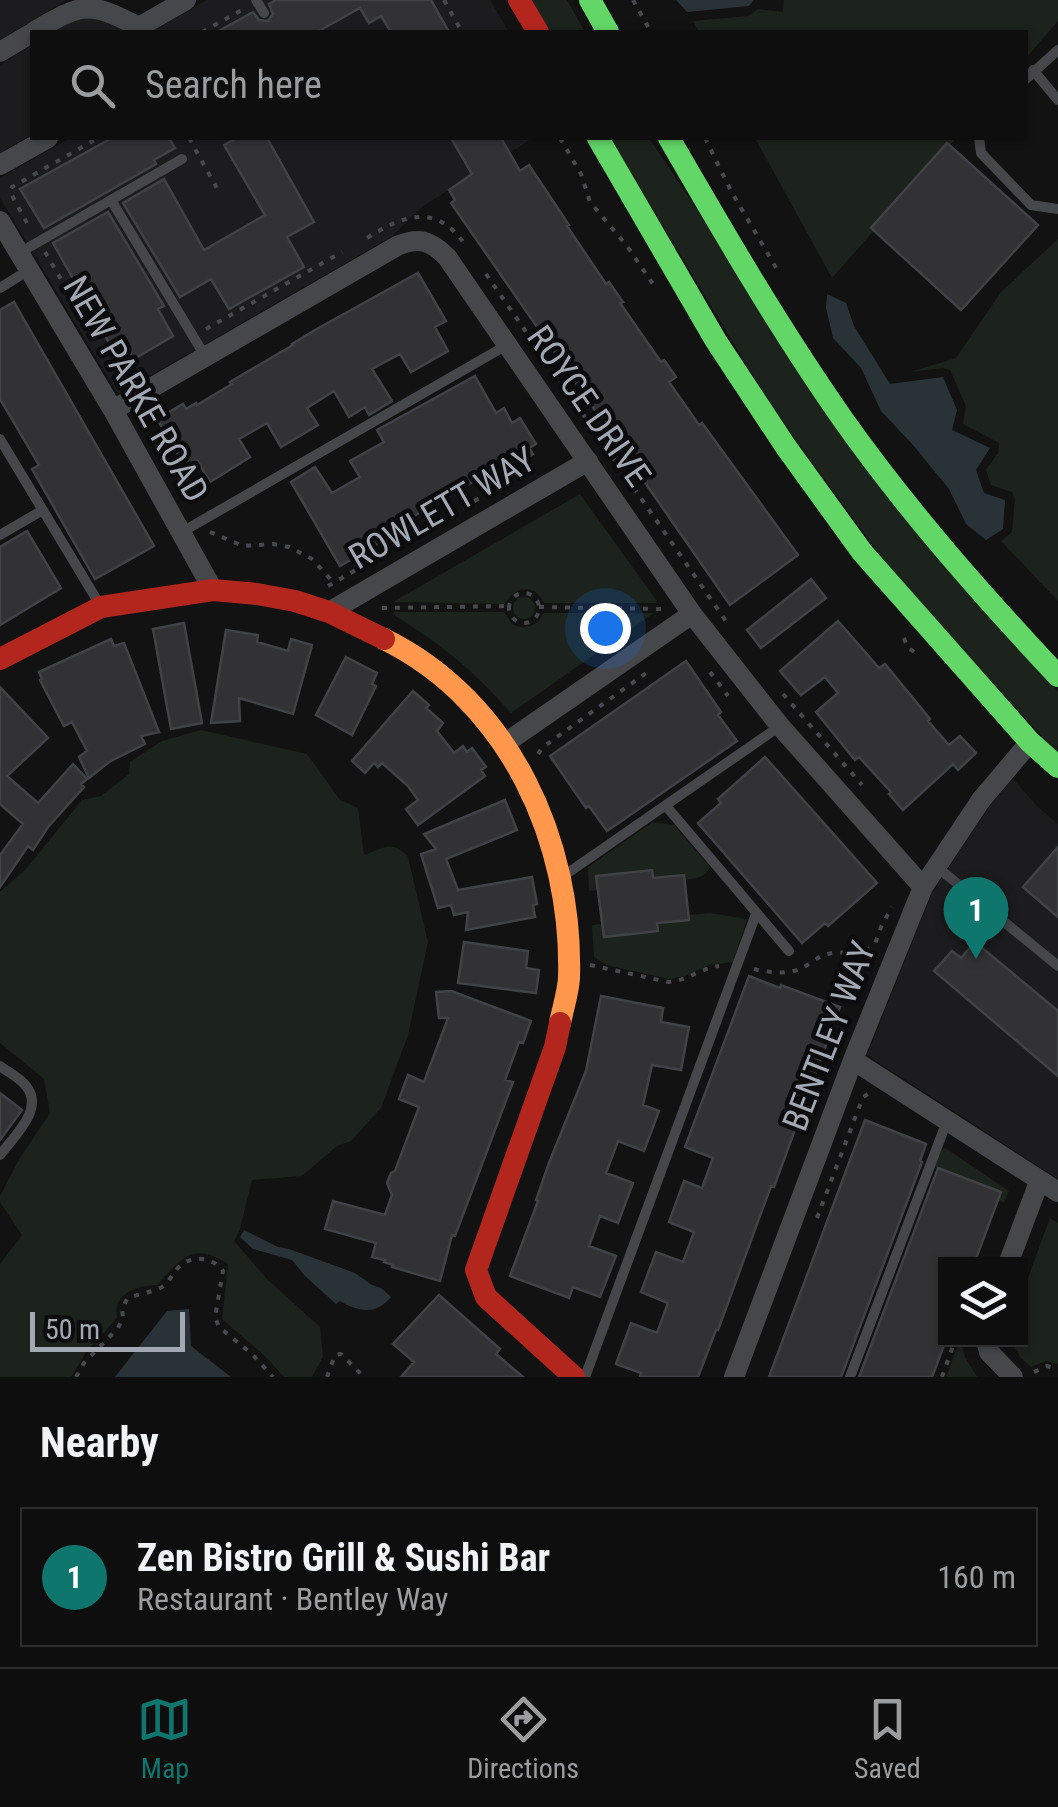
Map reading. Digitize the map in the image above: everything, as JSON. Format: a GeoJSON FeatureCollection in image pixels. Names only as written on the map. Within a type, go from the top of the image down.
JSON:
{"type":"FeatureCollection","features":[{"type":"Feature","properties":{"kind":"main road"},"geometry":{"type":"LineString","coordinates":[[519,0],[537,30]]}},
{"type":"Feature","properties":{"kind":"main road"},"geometry":{"type":"LineString","coordinates":[[590,0],[607,30]]}},
{"type":"Feature","properties":{"kind":"main road"},"geometry":{"type":"LineString","coordinates":[[599,140],[716,340],[786,447],[862,552],[1030,742],[1058,767]]}},
{"type":"Feature","properties":{"kind":"main road"},"geometry":{"type":"LineString","coordinates":[[670,140],[772,309],[868,454],[991,605],[1058,676]]}},
{"type":"Feature","properties":{"kind":"main road"},"geometry":{"type":"LineString","coordinates":[[0,660],[101,607],[213,590],[276,598],[330,612],[410,652],[470,702],[504,744],[542,814],[561,878],[570,980],[555,1048],[476,1270],[486,1297],[574,1377]]}},
{"type":"Feature","properties":{"kind":"street"},"geometry":{"type":"LineString","coordinates":[[38,30],[78,6],[95,3],[114,9],[139,30],[186,0]]}},
{"type":"Feature","properties":{"kind":"street"},"geometry":{"type":"LineString","coordinates":[[0,52],[30,35]]}},
{"type":"Feature","properties":{"kind":"street"},"geometry":{"type":"LineString","coordinates":[[0,165],[44,140]]}},
{"type":"Feature","properties":{"kind":"street","name":"NEW PARKE ROAD"},"geometry":{"type":"LineString","coordinates":[[0,221],[113,410],[213,590]]}},
{"type":"Feature","properties":{"kind":"street","name":"ROYCE DRIVE"},"geometry":{"type":"LineString","coordinates":[[113,410],[200,347],[397,246],[413,239],[437,247],[448,257],[692,614],[780,726],[923,887]]}},
{"type":"Feature","properties":{"kind":"street","name":"ROWLETT WAY"},"geometry":{"type":"LineString","coordinates":[[330,612],[588,461]]}},
{"type":"Feature","properties":{"kind":"street"},"geometry":{"type":"LineString","coordinates":[[504,744],[692,614]]}},
{"type":"Feature","properties":{"kind":"street","name":"BENTLEY WAY"},"geometry":{"type":"LineString","coordinates":[[734,1377],[853,1060],[923,887],[981,800],[1030,742]]}},
{"type":"Feature","properties":{"kind":"street"},"geometry":{"type":"LineString","coordinates":[[853,1060],[1058,1192]]}},
{"type":"Feature","properties":{"kind":"street"},"geometry":{"type":"LineString","coordinates":[[1011,1257],[1039,1182]]}},
{"type":"Feature","properties":{"kind":"street"},"geometry":{"type":"LineString","coordinates":[[988,1347],[1014,1377]]}},
{"type":"Feature","properties":{"kind":"lane"},"geometry":{"type":"LineString","coordinates":[[256,1],[264,13]]}},
{"type":"Feature","properties":{"kind":"lane"},"geometry":{"type":"LineString","coordinates":[[1058,50],[1029,74],[1058,100]]}},
{"type":"Feature","properties":{"kind":"lane"},"geometry":{"type":"LineString","coordinates":[[980,140],[981,152],[1031,205],[1058,210]]}},
{"type":"Feature","properties":{"kind":"lane"},"geometry":{"type":"LineString","coordinates":[[0,288],[38,242],[182,159]]}},
{"type":"Feature","properties":{"kind":"lane"},"geometry":{"type":"LineString","coordinates":[[111,200],[200,347]]}},
{"type":"Feature","properties":{"kind":"lane"},"geometry":{"type":"LineString","coordinates":[[181,532],[507,345]]}},
{"type":"Feature","properties":{"kind":"lane"},"geometry":{"type":"LineString","coordinates":[[0,439],[101,607]]}},
{"type":"Feature","properties":{"kind":"lane"},"geometry":{"type":"LineString","coordinates":[[0,536],[43,510]]}},
{"type":"Feature","properties":{"kind":"lane"},"geometry":{"type":"LineString","coordinates":[[561,878],[780,726]]}},
{"type":"Feature","properties":{"kind":"lane"},"geometry":{"type":"LineString","coordinates":[[666,806],[789,951]]}},
{"type":"Feature","properties":{"kind":"lane"},"geometry":{"type":"LineString","coordinates":[[937,866],[1058,966]]}},
{"type":"Feature","properties":{"kind":"lane"},"geometry":{"type":"LineString","coordinates":[[584,1377],[756,914]]}},
{"type":"Feature","properties":{"kind":"lane"},"geometry":{"type":"LineString","coordinates":[[0,1066],[26,1085],[33,1100],[32,1111],[0,1155]]}},
{"type":"Feature","properties":{"kind":"lane"},"geometry":{"type":"LineString","coordinates":[[850,1377],[947,1121]]}},
{"type":"Feature","properties":{"kind":"path"},"geometry":{"type":"LineString","coordinates":[[444,0],[461,30]]}},
{"type":"Feature","properties":{"kind":"path"},"geometry":{"type":"LineString","coordinates":[[633,0],[650,30]]}},
{"type":"Feature","properties":{"kind":"path"},"geometry":{"type":"LineString","coordinates":[[205,30],[256,1]]}},
{"type":"Feature","properties":{"kind":"path"},"geometry":{"type":"LineString","coordinates":[[77,307],[10,190],[94,140]]}},
{"type":"Feature","properties":{"kind":"path"},"geometry":{"type":"LineString","coordinates":[[190,140],[219,192]]}},
{"type":"Feature","properties":{"kind":"path"},"geometry":{"type":"LineString","coordinates":[[705,140],[780,275]]}},
{"type":"Feature","properties":{"kind":"path"},"geometry":{"type":"LineString","coordinates":[[364,240],[396,221],[423,216],[440,220],[459,235],[470,252]]}},
{"type":"Feature","properties":{"kind":"path"},"geometry":{"type":"LineString","coordinates":[[200,347],[348,249]]}},
{"type":"Feature","properties":{"kind":"path"},"geometry":{"type":"LineString","coordinates":[[481,268],[738,637]]}},
{"type":"Feature","properties":{"kind":"path"},"geometry":{"type":"LineString","coordinates":[[321,588],[504,484]]}},
{"type":"Feature","properties":{"kind":"path"},"geometry":{"type":"LineString","coordinates":[[204,519],[210,540]]}},
{"type":"Feature","properties":{"kind":"path"},"geometry":{"type":"LineString","coordinates":[[208,532],[244,546],[289,547],[312,560],[354,598]]}},
{"type":"Feature","properties":{"kind":"path"},"geometry":{"type":"LineString","coordinates":[[522,593],[532,595],[539,607],[533,620],[524,623],[511,616],[509,606],[512,597],[522,593]]}},
{"type":"Feature","properties":{"kind":"path"},"geometry":{"type":"LineString","coordinates":[[656,616],[661,608],[658,598]]}},
{"type":"Feature","properties":{"kind":"path"},"geometry":{"type":"LineString","coordinates":[[390,616],[384,605],[509,606]]}},
{"type":"Feature","properties":{"kind":"path"},"geometry":{"type":"LineString","coordinates":[[539,607],[661,608]]}},
{"type":"Feature","properties":{"kind":"path"},"geometry":{"type":"LineString","coordinates":[[539,762],[538,751],[660,663]]}},
{"type":"Feature","properties":{"kind":"path"},"geometry":{"type":"LineString","coordinates":[[708,669],[728,696]]}},
{"type":"Feature","properties":{"kind":"path"},"geometry":{"type":"LineString","coordinates":[[780,691],[868,792]]}},
{"type":"Feature","properties":{"kind":"path"},"geometry":{"type":"LineString","coordinates":[[851,1005],[894,902]]}},
{"type":"Feature","properties":{"kind":"path"},"geometry":{"type":"LineString","coordinates":[[590,955],[590,965],[668,982],[691,978],[711,967],[791,972],[829,954],[864,952],[875,943]]}},
{"type":"Feature","properties":{"kind":"path"},"geometry":{"type":"LineString","coordinates":[[848,952],[861,960],[864,973]]}},
{"type":"Feature","properties":{"kind":"path"},"geometry":{"type":"LineString","coordinates":[[813,1229],[864,1096],[875,1096]]}},
{"type":"Feature","properties":{"kind":"path"},"geometry":{"type":"LineString","coordinates":[[76,1377],[84,1362],[118,1328],[127,1298],[160,1288],[188,1261],[208,1259],[222,1271],[214,1317],[218,1326],[273,1377]]}},
{"type":"Feature","properties":{"kind":"path"},"geometry":{"type":"LineString","coordinates":[[942,1377],[952,1347]]}},
{"type":"Feature","properties":{"kind":"path"},"geometry":{"type":"LineString","coordinates":[[326,1377],[340,1354],[364,1377]]}},
{"type":"Feature","properties":{"kind":"path"},"geometry":{"type":"LineString","coordinates":[[939,1357],[948,1360]]}},
{"type":"Feature","properties":{"kind":"shaded area"},"geometry":{"type":"Polygon","coordinates":[[[0,0],[66,0],[0,40],[0,0]]]}},
{"type":"Feature","properties":{"kind":"shaded area"},"geometry":{"type":"Polygon","coordinates":[[[207,0],[490,0],[508,30],[154,30],[207,0]]]}},
{"type":"Feature","properties":{"kind":"shaded area"},"geometry":{"type":"Polygon","coordinates":[[[532,0],[567,0],[584,30],[549,30],[532,0]]]}},
{"type":"Feature","properties":{"kind":"shaded area"},"geometry":{"type":"Polygon","coordinates":[[[676,0],[754,0],[749,6],[687,12],[676,0]]]}},
{"type":"Feature","properties":{"kind":"shaded area"},"geometry":{"type":"Polygon","coordinates":[[[784,0],[1058,0],[1058,21],[1028,56],[1028,30],[698,30],[693,21],[748,16],[758,9],[783,12],[784,0]]]}},
{"type":"Feature","properties":{"kind":"shaded area"},"geometry":{"type":"Polygon","coordinates":[[[80,16],[108,20],[124,30],[57,30],[80,16]]]}},
{"type":"Feature","properties":{"kind":"shaded area"},"geometry":{"type":"Polygon","coordinates":[[[30,46],[30,135],[0,153],[0,65],[30,46]]]}},
{"type":"Feature","properties":{"kind":"shaded area"},"geometry":{"type":"Polygon","coordinates":[[[66,140],[530,140],[423,206],[391,237],[118,394],[0,198],[0,178],[66,140]]]}},
{"type":"Feature","properties":{"kind":"shaded area"},"geometry":{"type":"Polygon","coordinates":[[[611,140],[650,140],[708,226],[1058,692],[1058,754],[898,579],[774,411],[611,140]]]}},
{"type":"Feature","properties":{"kind":"shaded area"},"geometry":{"type":"Polygon","coordinates":[[[756,140],[954,140],[832,278],[756,140]]]}},
{"type":"Feature","properties":{"kind":"shaded area"},"geometry":{"type":"Polygon","coordinates":[[[1058,239],[1058,601],[1001,541],[1012,532],[1015,499],[1012,492],[991,485],[986,470],[998,453],[999,443],[963,424],[966,406],[950,370],[910,372],[956,358],[1001,292],[1058,239]]]}},
{"type":"Feature","properties":{"kind":"shaded area"},"geometry":{"type":"Polygon","coordinates":[[[827,294],[846,303],[854,326],[890,384],[943,377],[957,410],[952,430],[990,448],[976,470],[984,493],[1005,500],[1003,529],[986,540],[966,524],[949,489],[881,411],[861,368],[833,338],[827,294]]]}},
{"type":"Feature","properties":{"kind":"shaded area"},"geometry":{"type":"Polygon","coordinates":[[[580,494],[656,603],[544,603],[535,592],[524,589],[514,593],[505,604],[393,602],[580,494]]]}},
{"type":"Feature","properties":{"kind":"shaded area"},"geometry":{"type":"Polygon","coordinates":[[[524,597],[532,600],[532,616],[524,619],[516,616],[513,608],[516,600],[524,597]]]}},
{"type":"Feature","properties":{"kind":"shaded area"},"geometry":{"type":"Polygon","coordinates":[[[394,612],[504,612],[512,624],[522,627],[534,624],[543,613],[654,613],[511,713],[456,659],[394,612]]]}},
{"type":"Feature","properties":{"kind":"shaded area"},"geometry":{"type":"Polygon","coordinates":[[[201,730],[307,754],[340,800],[358,808],[364,855],[392,847],[408,857],[428,942],[408,1035],[381,1108],[351,1141],[337,1146],[302,1176],[252,1180],[234,1241],[267,1279],[320,1327],[323,1357],[312,1377],[284,1377],[222,1319],[228,1264],[196,1253],[181,1260],[157,1285],[134,1289],[123,1296],[117,1318],[87,1351],[71,1377],[0,1377],[0,1264],[22,1235],[0,1196],[50,1113],[44,1079],[0,1043],[0,892],[26,869],[82,800],[101,796],[129,774],[130,762],[162,741],[201,730]]]}},
{"type":"Feature","properties":{"kind":"shaded area"},"geometry":{"type":"Polygon","coordinates":[[[1013,779],[1058,824],[1058,1179],[867,1055],[932,893],[990,806],[1013,779]]]}},
{"type":"Feature","properties":{"kind":"shaded area"},"geometry":{"type":"Polygon","coordinates":[[[653,822],[674,825],[710,867],[708,871],[685,880],[683,875],[653,878],[652,870],[596,877],[598,890],[589,891],[588,867],[653,822]]]}},
{"type":"Feature","properties":{"kind":"shaded area"},"geometry":{"type":"Polygon","coordinates":[[[710,913],[747,919],[733,962],[709,965],[670,979],[606,965],[594,957],[592,925],[603,924],[605,937],[657,931],[657,923],[710,913]]]}},
{"type":"Feature","properties":{"kind":"shaded area"},"geometry":{"type":"Polygon","coordinates":[[[945,1148],[1009,1191],[1004,1203],[998,1200],[1000,1191],[935,1167],[945,1148]]]}},
{"type":"Feature","properties":{"kind":"shaded area"},"geometry":{"type":"Polygon","coordinates":[[[1050,1218],[1058,1223],[1058,1364],[1046,1361],[1031,1367],[1014,1347],[1028,1347],[1028,1278],[1050,1218]]]}},
{"type":"Feature","properties":{"kind":"shaded area"},"geometry":{"type":"Polygon","coordinates":[[[244,1230],[278,1247],[355,1273],[391,1297],[373,1309],[354,1308],[340,1301],[336,1304],[292,1260],[253,1249],[240,1237],[244,1230]]]}},
{"type":"Feature","properties":{"kind":"shaded area"},"geometry":{"type":"Polygon","coordinates":[[[189,1309],[191,1346],[231,1377],[115,1377],[167,1311],[189,1309]]]}},
{"type":"Feature","properties":{"kind":"shaded area"},"geometry":{"type":"Polygon","coordinates":[[[957,1347],[962,1347],[977,1377],[946,1377],[957,1347]]]}},
{"type":"Feature","properties":{"kind":"building"},"geometry":{"type":"Polygon","coordinates":[[[276,0],[431,0],[448,30],[390,30],[381,16],[369,23],[360,8],[321,30],[221,30],[253,12],[259,20],[268,21],[273,14],[269,4],[276,0]]]}},
{"type":"Feature","properties":{"kind":"building"},"geometry":{"type":"Polygon","coordinates":[[[108,140],[170,140],[175,148],[154,160],[156,164],[44,228],[20,189],[108,140]]]}},
{"type":"Feature","properties":{"kind":"building"},"geometry":{"type":"Polygon","coordinates":[[[233,140],[268,140],[314,222],[287,237],[304,267],[229,309],[211,279],[180,297],[123,203],[164,179],[204,250],[265,215],[224,145],[233,140]]]}},
{"type":"Feature","properties":{"kind":"building"},"geometry":{"type":"Polygon","coordinates":[[[452,140],[502,140],[520,171],[529,165],[606,284],[609,282],[661,362],[664,360],[676,377],[669,382],[798,555],[730,605],[451,203],[455,200],[449,190],[472,174],[452,140]]]}},
{"type":"Feature","properties":{"kind":"building"},"geometry":{"type":"Polygon","coordinates":[[[947,143],[1038,225],[961,310],[871,228],[947,143]]]}},
{"type":"Feature","properties":{"kind":"building"},"geometry":{"type":"Polygon","coordinates":[[[108,212],[164,306],[158,309],[173,336],[134,359],[129,351],[117,357],[53,243],[108,212]]]}},
{"type":"Feature","properties":{"kind":"building"},"geometry":{"type":"Polygon","coordinates":[[[418,273],[446,321],[435,327],[448,351],[411,372],[400,354],[372,369],[392,401],[369,415],[365,407],[349,417],[334,391],[307,408],[318,425],[281,447],[267,423],[239,439],[250,457],[210,482],[197,460],[185,466],[157,419],[183,404],[186,409],[197,405],[315,330],[418,273]]]}},
{"type":"Feature","properties":{"kind":"building"},"geometry":{"type":"Polygon","coordinates":[[[14,302],[154,546],[95,579],[32,469],[39,465],[0,399],[0,310],[14,302]]]}},
{"type":"Feature","properties":{"kind":"building"},"geometry":{"type":"Polygon","coordinates":[[[475,376],[496,413],[504,408],[512,423],[520,418],[536,444],[529,448],[533,454],[479,485],[476,480],[405,521],[408,526],[340,566],[291,482],[315,467],[332,493],[360,477],[350,461],[384,442],[377,430],[475,376]]]}},
{"type":"Feature","properties":{"kind":"building"},"geometry":{"type":"Polygon","coordinates":[[[27,531],[61,588],[0,625],[0,547],[27,531]]]}},
{"type":"Feature","properties":{"kind":"building"},"geometry":{"type":"Polygon","coordinates":[[[811,579],[826,598],[761,648],[747,630],[811,579]]]}},
{"type":"Feature","properties":{"kind":"building"},"geometry":{"type":"Polygon","coordinates":[[[838,621],[879,668],[885,664],[949,745],[960,736],[976,753],[958,770],[953,764],[903,810],[816,712],[838,693],[825,677],[801,695],[780,671],[838,621]]]}},
{"type":"Feature","properties":{"kind":"building"},"geometry":{"type":"Polygon","coordinates":[[[184,623],[202,723],[171,729],[153,629],[184,623]]]}},
{"type":"Feature","properties":{"kind":"building"},"geometry":{"type":"Polygon","coordinates":[[[226,630],[258,635],[257,642],[288,651],[291,639],[312,645],[293,714],[239,698],[240,721],[211,723],[226,630]]]}},
{"type":"Feature","properties":{"kind":"building"},"geometry":{"type":"Polygon","coordinates":[[[111,639],[114,646],[124,643],[159,732],[141,736],[145,744],[109,762],[89,778],[79,757],[87,751],[72,722],[64,726],[39,672],[111,639]]]}},
{"type":"Feature","properties":{"kind":"building"},"geometry":{"type":"Polygon","coordinates":[[[346,657],[377,673],[372,684],[376,686],[352,735],[316,715],[346,657]]]}},
{"type":"Feature","properties":{"kind":"building"},"geometry":{"type":"Polygon","coordinates":[[[686,661],[737,741],[607,831],[550,756],[686,661]]]}},
{"type":"Feature","properties":{"kind":"building"},"geometry":{"type":"Polygon","coordinates":[[[0,687],[48,738],[7,776],[38,803],[73,764],[87,779],[33,850],[28,846],[0,887],[0,855],[23,824],[0,804],[0,687]]]}},
{"type":"Feature","properties":{"kind":"building"},"geometry":{"type":"Polygon","coordinates":[[[413,691],[443,723],[437,731],[454,753],[463,746],[467,752],[472,748],[486,767],[481,770],[485,776],[418,825],[406,809],[418,800],[408,786],[382,763],[378,767],[374,763],[365,773],[352,761],[413,691]]]}},
{"type":"Feature","properties":{"kind":"building"},"geometry":{"type":"Polygon","coordinates":[[[765,757],[877,883],[802,943],[698,823],[721,803],[718,799],[765,757]]]}},
{"type":"Feature","properties":{"kind":"building"},"geometry":{"type":"Polygon","coordinates":[[[505,800],[517,830],[446,859],[458,890],[532,877],[535,917],[466,930],[468,912],[454,915],[451,905],[438,908],[421,854],[436,849],[424,834],[505,800]]]}},
{"type":"Feature","properties":{"kind":"building"},"geometry":{"type":"Polygon","coordinates":[[[1058,847],[1058,917],[1023,887],[1058,847]]]}},
{"type":"Feature","properties":{"kind":"building"},"geometry":{"type":"Polygon","coordinates":[[[652,870],[653,878],[684,875],[689,920],[657,923],[658,931],[604,937],[596,876],[652,870]]]}},
{"type":"Feature","properties":{"kind":"building"},"geometry":{"type":"Polygon","coordinates":[[[464,942],[528,951],[526,968],[539,970],[536,993],[458,983],[464,942]]]}},
{"type":"Feature","properties":{"kind":"building"},"geometry":{"type":"Polygon","coordinates":[[[975,942],[1058,1011],[1058,1076],[934,971],[952,951],[961,958],[975,942]]]}},
{"type":"Feature","properties":{"kind":"building"},"geometry":{"type":"Polygon","coordinates":[[[749,976],[840,1007],[698,1377],[640,1377],[641,1373],[616,1364],[631,1323],[657,1333],[668,1303],[641,1292],[656,1252],[683,1262],[694,1232],[669,1222],[684,1181],[702,1188],[713,1158],[685,1147],[749,976]]]}},
{"type":"Feature","properties":{"kind":"building"},"geometry":{"type":"Polygon","coordinates":[[[451,991],[531,1021],[505,1080],[513,1082],[455,1236],[452,1235],[440,1281],[372,1257],[376,1243],[325,1229],[333,1201],[385,1215],[392,1195],[387,1183],[419,1107],[399,1099],[408,1075],[424,1082],[448,1018],[439,1018],[436,992],[451,991]]]}},
{"type":"Feature","properties":{"kind":"building"},"geometry":{"type":"Polygon","coordinates":[[[601,996],[663,1008],[661,1022],[689,1027],[681,1070],[652,1065],[643,1105],[659,1111],[644,1151],[618,1141],[606,1173],[633,1183],[618,1223],[600,1216],[589,1246],[616,1256],[600,1297],[573,1287],[569,1298],[510,1276],[586,1071],[601,996]]]}},
{"type":"Feature","properties":{"kind":"building"},"geometry":{"type":"Polygon","coordinates":[[[0,1093],[22,1110],[0,1140],[0,1093]]]}},
{"type":"Feature","properties":{"kind":"building"},"geometry":{"type":"Polygon","coordinates":[[[865,1120],[926,1144],[922,1162],[841,1377],[769,1377],[865,1120]]]}},
{"type":"Feature","properties":{"kind":"building"},"geometry":{"type":"Polygon","coordinates":[[[938,1168],[1001,1192],[977,1257],[938,1257],[938,1347],[943,1347],[932,1377],[859,1377],[938,1168]]]}},
{"type":"Feature","properties":{"kind":"building"},"geometry":{"type":"Polygon","coordinates":[[[439,1295],[500,1349],[496,1354],[523,1377],[401,1377],[414,1362],[393,1344],[439,1295]]]}},
{"type":"Feature","properties":{"kind":"traffic: fast"},"geometry":{"type":"LineString","coordinates":[[590,0],[607,30]]}},
{"type":"Feature","properties":{"kind":"traffic: fast"},"geometry":{"type":"LineString","coordinates":[[599,140],[716,341],[862,552],[1030,742],[1058,767]]}},
{"type":"Feature","properties":{"kind":"traffic: fast"},"geometry":{"type":"LineString","coordinates":[[670,140],[774,315],[842,418],[945,551],[1058,676]]}},
{"type":"Feature","properties":{"kind":"traffic: slow"},"geometry":{"type":"LineString","coordinates":[[384,639],[428,666],[467,699],[499,738],[525,781],[560,876],[569,978],[560,1023]]}},
{"type":"Feature","properties":{"kind":"traffic: jam"},"geometry":{"type":"LineString","coordinates":[[519,0],[537,30]]}},
{"type":"Feature","properties":{"kind":"traffic: jam"},"geometry":{"type":"LineString","coordinates":[[0,659],[101,607],[213,590],[295,601],[329,612],[384,639]]}},
{"type":"Feature","properties":{"kind":"traffic: jam"},"geometry":{"type":"LineString","coordinates":[[560,1023],[476,1270],[486,1297],[574,1377]]}},
{"type":"Feature","properties":{"kind":"place","name":"Zen Bistro Grill & Sushi Bar"},"geometry":{"type":"Point","coordinates":[976,959]}}]}
